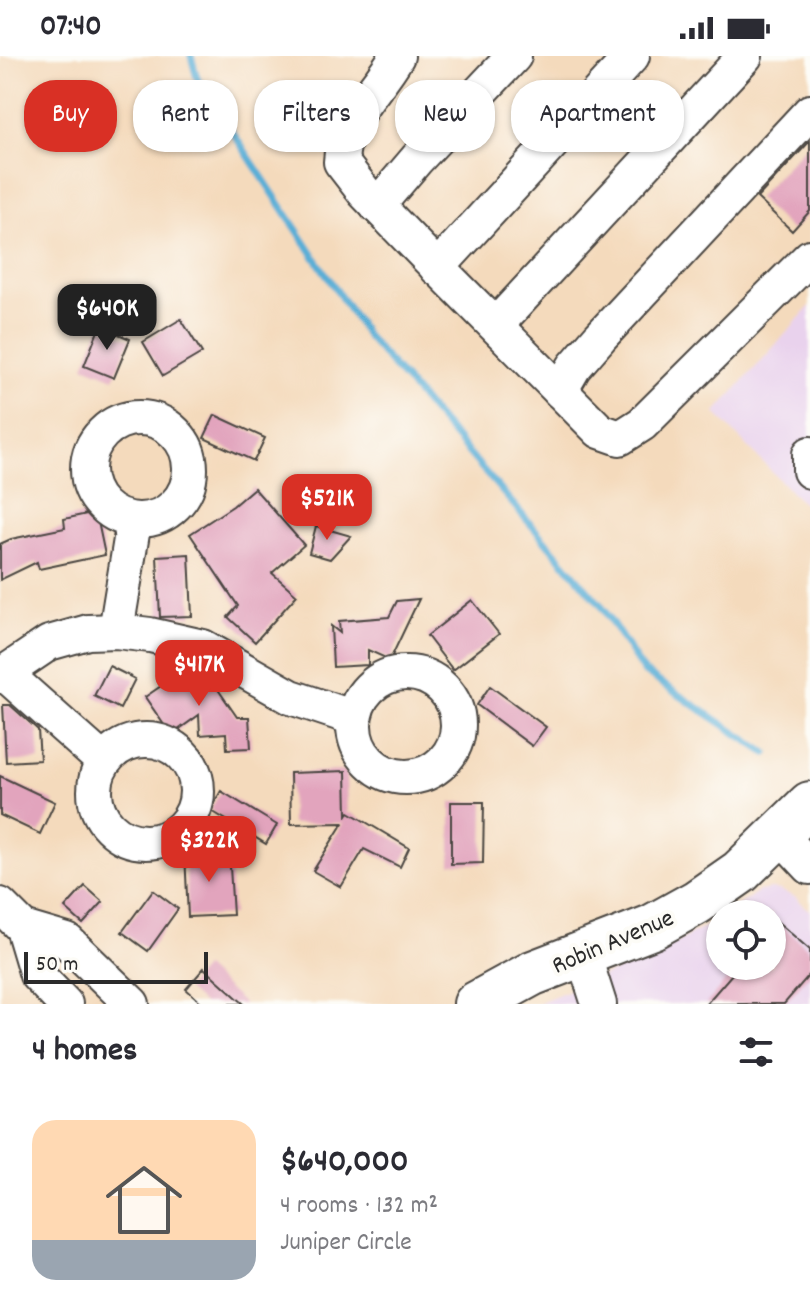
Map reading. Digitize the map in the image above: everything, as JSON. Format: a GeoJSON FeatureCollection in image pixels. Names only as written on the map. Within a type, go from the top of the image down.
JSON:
{"type":"FeatureCollection","features":[{"type":"Feature","properties":{"kind":"main road","name":"Robin Avenue"},"geometry":{"type":"LineString","coordinates":[[476,1004],[533,973],[652,927],[697,902],[740,872],[795,851],[810,804]]}},
{"type":"Feature","properties":{"kind":"street"},"geometry":{"type":"LineString","coordinates":[[397,56],[353,119],[342,140],[341,162],[377,206],[600,431],[620,438],[642,424],[798,285],[810,257]]}},
{"type":"Feature","properties":{"kind":"street"},"geometry":{"type":"LineString","coordinates":[[377,206],[514,56]]}},
{"type":"Feature","properties":{"kind":"street"},"geometry":{"type":"LineString","coordinates":[[437,268],[632,56]]}},
{"type":"Feature","properties":{"kind":"street"},"geometry":{"type":"LineString","coordinates":[[496,325],[745,56]]}},
{"type":"Feature","properties":{"kind":"street"},"geometry":{"type":"LineString","coordinates":[[560,391],[574,367],[600,337],[810,112]]}},
{"type":"Feature","properties":{"kind":"street"},"geometry":{"type":"LineString","coordinates":[[810,454],[810,471]]}},
{"type":"Feature","properties":{"kind":"street"},"geometry":{"type":"LineString","coordinates":[[116,631],[134,521]]}},
{"type":"Feature","properties":{"kind":"street"},"geometry":{"type":"LineString","coordinates":[[103,761],[2,675],[49,643],[88,632],[116,631],[174,639],[203,647],[291,697],[354,718]]}},
{"type":"Feature","properties":{"kind":"street"},"geometry":{"type":"LineString","coordinates":[[8,927],[37,975],[65,1004]]}},
{"type":"Feature","properties":{"kind":"street"},"geometry":{"type":"LineString","coordinates":[[8,927],[67,941],[132,1004]]}},
{"type":"Feature","properties":{"kind":"street"},"geometry":{"type":"LineString","coordinates":[[583,954],[599,1004]]}},
{"type":"Feature","properties":{"kind":"shaded area"},"geometry":{"type":"Polygon","coordinates":[[[810,306],[810,511],[715,413],[810,306]]]}},
{"type":"Feature","properties":{"kind":"shaded area"},"geometry":{"type":"Polygon","coordinates":[[[780,890],[795,897],[810,911],[810,1004],[535,1004],[654,955],[706,926],[706,980],[786,980],[786,900],[746,900],[759,891],[780,890]]]}},
{"type":"Feature","properties":{"kind":"building"},"geometry":{"type":"Polygon","coordinates":[[[810,141],[810,211],[792,231],[757,198],[810,141]]]}},
{"type":"Feature","properties":{"kind":"building"},"geometry":{"type":"Polygon","coordinates":[[[181,319],[202,353],[163,376],[143,342],[181,319]]]}},
{"type":"Feature","properties":{"kind":"building"},"geometry":{"type":"Polygon","coordinates":[[[100,326],[130,339],[114,378],[84,366],[100,326]]]}},
{"type":"Feature","properties":{"kind":"building"},"geometry":{"type":"Polygon","coordinates":[[[215,415],[265,438],[254,461],[204,438],[215,415]]]}},
{"type":"Feature","properties":{"kind":"building"},"geometry":{"type":"Polygon","coordinates":[[[254,488],[304,545],[272,573],[297,595],[255,642],[228,617],[238,606],[190,534],[254,488]]]}},
{"type":"Feature","properties":{"kind":"building"},"geometry":{"type":"Polygon","coordinates":[[[96,512],[105,555],[39,569],[37,562],[0,580],[0,544],[65,528],[64,519],[96,512]]]}},
{"type":"Feature","properties":{"kind":"building"},"geometry":{"type":"Polygon","coordinates":[[[316,526],[351,536],[330,559],[309,553],[316,526]]]}},
{"type":"Feature","properties":{"kind":"building"},"geometry":{"type":"Polygon","coordinates":[[[189,554],[192,616],[160,617],[157,556],[189,554]]]}},
{"type":"Feature","properties":{"kind":"building"},"geometry":{"type":"Polygon","coordinates":[[[419,599],[390,660],[368,650],[368,665],[333,667],[331,626],[340,633],[339,621],[389,617],[397,601],[419,599]]]}},
{"type":"Feature","properties":{"kind":"building"},"geometry":{"type":"Polygon","coordinates":[[[472,600],[499,634],[453,670],[427,636],[472,600]]]}},
{"type":"Feature","properties":{"kind":"building"},"geometry":{"type":"Polygon","coordinates":[[[192,665],[206,672],[237,717],[249,717],[251,748],[227,749],[226,733],[200,735],[199,715],[171,735],[145,697],[192,665]]]}},
{"type":"Feature","properties":{"kind":"building"},"geometry":{"type":"Polygon","coordinates":[[[109,666],[135,679],[120,709],[94,696],[109,666]]]}},
{"type":"Feature","properties":{"kind":"building"},"geometry":{"type":"Polygon","coordinates":[[[490,686],[546,727],[532,746],[477,705],[490,686]]]}},
{"type":"Feature","properties":{"kind":"building"},"geometry":{"type":"Polygon","coordinates":[[[3,705],[10,705],[38,730],[40,760],[6,762],[3,705]]]}},
{"type":"Feature","properties":{"kind":"building"},"geometry":{"type":"Polygon","coordinates":[[[346,771],[347,815],[349,812],[409,848],[400,867],[364,849],[341,887],[313,871],[343,823],[291,824],[290,773],[346,771]]]}},
{"type":"Feature","properties":{"kind":"building"},"geometry":{"type":"Polygon","coordinates":[[[0,776],[55,802],[40,834],[0,815],[0,776]]]}},
{"type":"Feature","properties":{"kind":"building"},"geometry":{"type":"Polygon","coordinates":[[[221,791],[277,825],[266,844],[210,810],[221,791]]]}},
{"type":"Feature","properties":{"kind":"building"},"geometry":{"type":"Polygon","coordinates":[[[451,802],[484,802],[483,863],[451,864],[451,802]]]}},
{"type":"Feature","properties":{"kind":"building"},"geometry":{"type":"Polygon","coordinates":[[[229,851],[233,915],[188,917],[185,853],[229,851]]]}},
{"type":"Feature","properties":{"kind":"building"},"geometry":{"type":"Polygon","coordinates":[[[85,886],[103,902],[83,924],[65,908],[85,886]]]}},
{"type":"Feature","properties":{"kind":"building"},"geometry":{"type":"Polygon","coordinates":[[[153,890],[178,909],[148,951],[122,932],[153,890]]]}},
{"type":"Feature","properties":{"kind":"building"},"geometry":{"type":"Polygon","coordinates":[[[786,929],[810,950],[810,974],[784,1004],[706,1004],[727,980],[786,980],[786,929]]]}},
{"type":"Feature","properties":{"kind":"building"},"geometry":{"type":"Polygon","coordinates":[[[204,968],[244,1004],[203,1004],[186,989],[204,968]]]}},
{"type":"Feature","properties":{"kind":"waterway"},"geometry":{"type":"LineString","coordinates":[[191,56],[197,78],[366,335],[600,604],[643,671],[766,753]]}}]}
